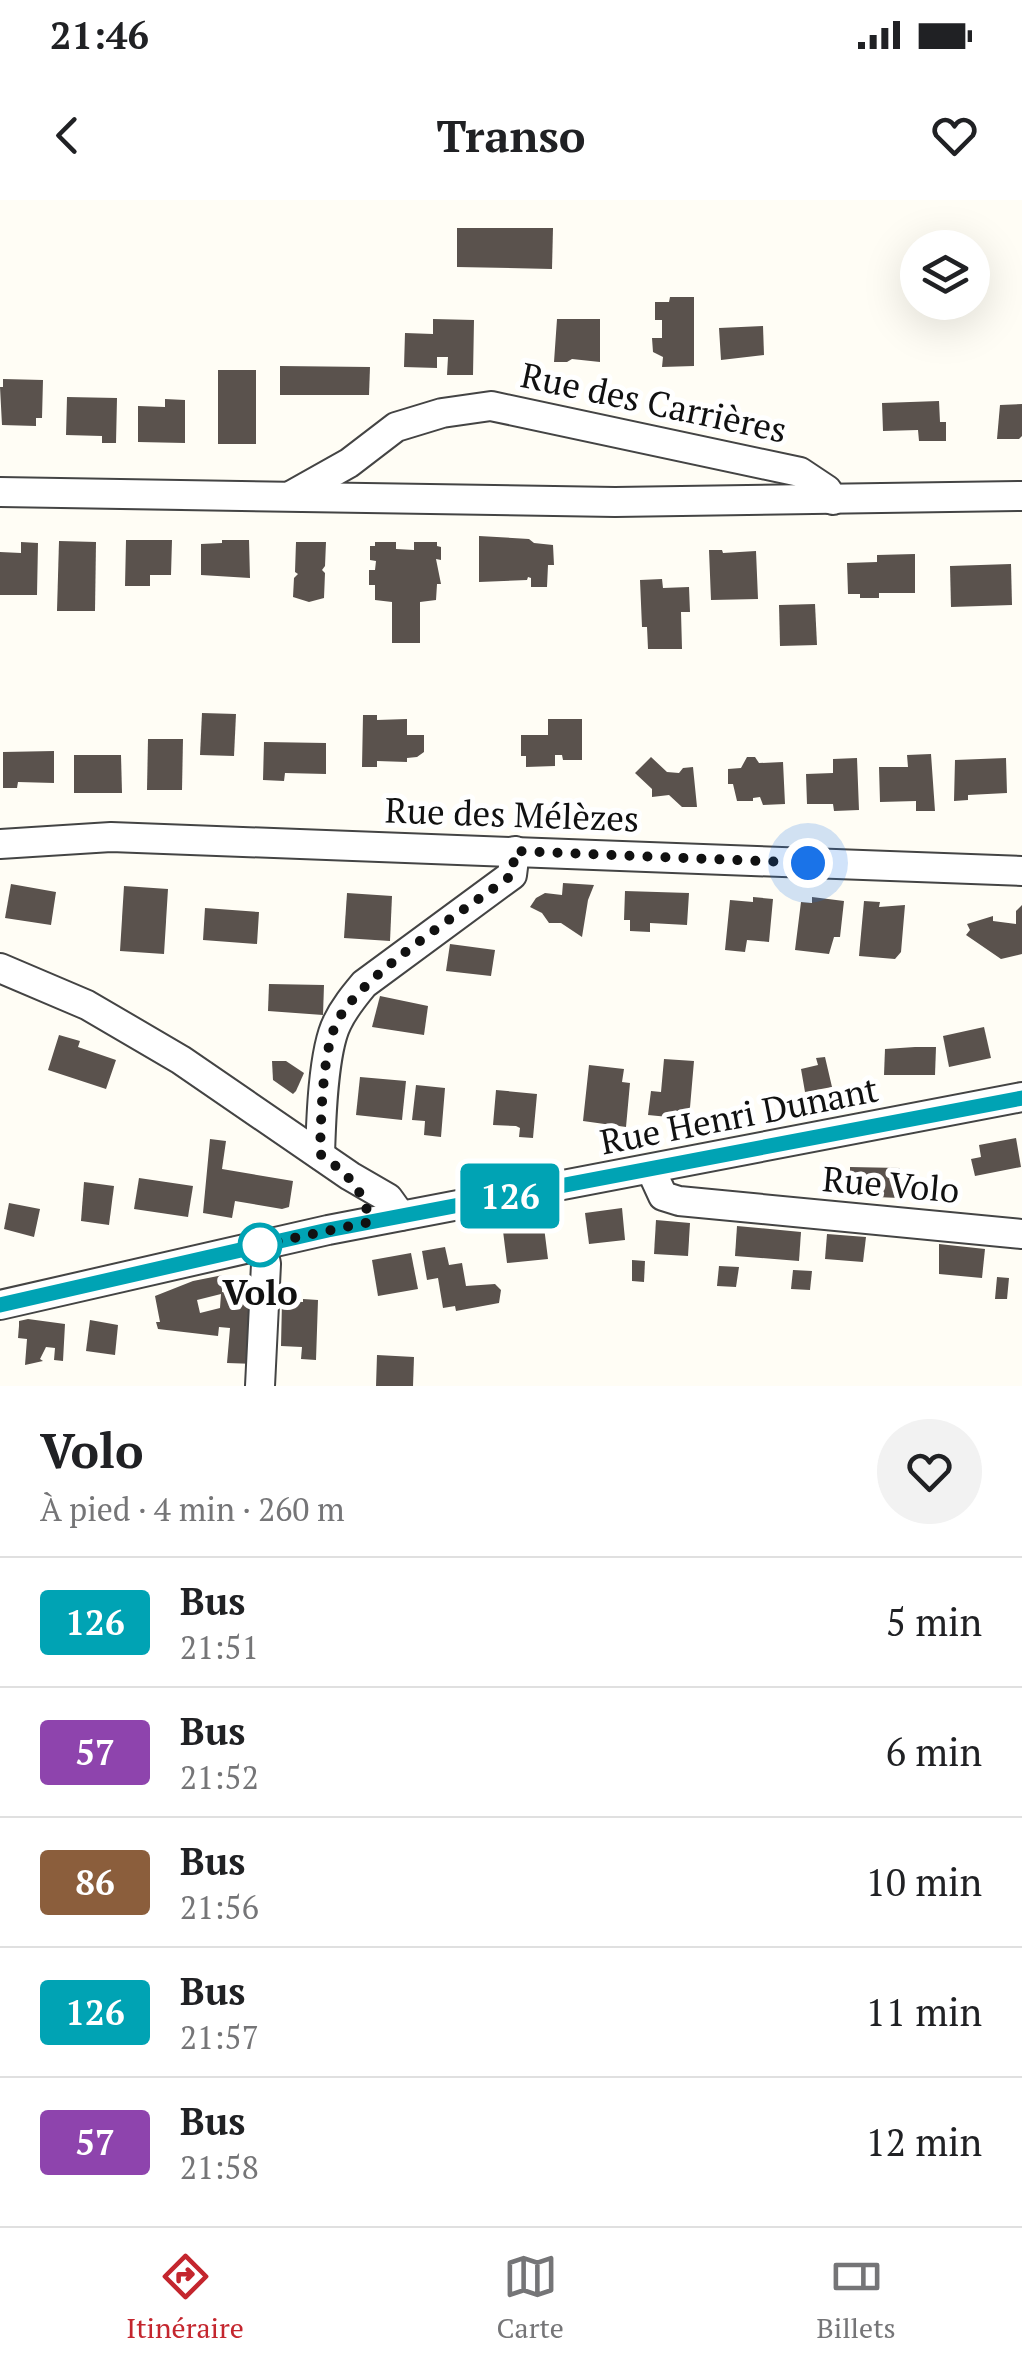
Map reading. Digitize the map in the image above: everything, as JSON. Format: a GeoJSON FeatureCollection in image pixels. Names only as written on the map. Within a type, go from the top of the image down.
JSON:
{"type":"FeatureCollection","features":[{"type":"Feature","properties":{"kind":"street","name":"Rue des Carrières"},"geometry":{"type":"LineString","coordinates":[[291,496],[349,463],[396,427],[442,413],[491,406],[800,472],[827,490],[833,500]]}},
{"type":"Feature","properties":{"kind":"street","name":"Rue des Carrières"},"geometry":{"type":"LineString","coordinates":[[0,492],[615,502],[1022,496]]}},
{"type":"Feature","properties":{"kind":"street","name":"Rue des Mélèzes"},"geometry":{"type":"LineString","coordinates":[[0,844],[111,837],[1022,871]]}},
{"type":"Feature","properties":{"kind":"street"},"geometry":{"type":"LineString","coordinates":[[320,1154],[322,1094],[334,1026],[348,1004],[364,984],[512,875],[515,851]]}},
{"type":"Feature","properties":{"kind":"street"},"geometry":{"type":"LineString","coordinates":[[0,968],[87,1005],[181,1060],[388,1198],[401,1216]]}},
{"type":"Feature","properties":{"kind":"street","name":"Rue Henri Dunant"},"geometry":{"type":"LineString","coordinates":[[0,1305],[370,1222],[1022,1098]]}},
{"type":"Feature","properties":{"kind":"street","name":"Rue Volo"},"geometry":{"type":"LineString","coordinates":[[651,1170],[663,1196],[679,1201],[1022,1234]]}},
{"type":"Feature","properties":{"kind":"street"},"geometry":{"type":"LineString","coordinates":[[350,1176],[365,1202],[370,1222]]}},
{"type":"Feature","properties":{"kind":"street"},"geometry":{"type":"LineString","coordinates":[[260,1386],[266,1264],[262,1244]]}},
{"type":"Feature","properties":{"kind":"building"},"geometry":{"type":"Polygon","coordinates":[[[457,228],[553,228],[552,269],[457,267],[457,228]]]}},
{"type":"Feature","properties":{"kind":"building"},"geometry":{"type":"Polygon","coordinates":[[[670,297],[694,297],[694,366],[662,367],[663,357],[653,352],[652,338],[662,338],[662,320],[655,320],[655,302],[669,302],[670,297]]]}},
{"type":"Feature","properties":{"kind":"building"},"geometry":{"type":"Polygon","coordinates":[[[433,319],[474,320],[473,375],[447,375],[448,357],[437,357],[437,368],[404,367],[405,333],[433,334],[433,319]]]}},
{"type":"Feature","properties":{"kind":"building"},"geometry":{"type":"Polygon","coordinates":[[[557,319],[600,319],[600,362],[554,362],[557,319]]]}},
{"type":"Feature","properties":{"kind":"building"},"geometry":{"type":"Polygon","coordinates":[[[763,326],[764,355],[721,360],[719,328],[763,326]]]}},
{"type":"Feature","properties":{"kind":"building"},"geometry":{"type":"Polygon","coordinates":[[[280,366],[370,367],[369,395],[280,395],[280,366]]]}},
{"type":"Feature","properties":{"kind":"building"},"geometry":{"type":"Polygon","coordinates":[[[218,370],[256,370],[256,444],[218,444],[218,370]]]}},
{"type":"Feature","properties":{"kind":"building"},"geometry":{"type":"Polygon","coordinates":[[[3,379],[43,380],[42,418],[36,418],[36,426],[2,425],[3,379]]]}},
{"type":"Feature","properties":{"kind":"building"},"geometry":{"type":"Polygon","coordinates":[[[67,397],[117,398],[116,443],[102,443],[102,436],[66,435],[67,397]]]}},
{"type":"Feature","properties":{"kind":"building"},"geometry":{"type":"Polygon","coordinates":[[[165,399],[185,400],[185,443],[138,442],[138,406],[165,407],[165,399]]]}},
{"type":"Feature","properties":{"kind":"building"},"geometry":{"type":"Polygon","coordinates":[[[939,401],[940,422],[946,422],[946,441],[919,441],[918,430],[883,431],[882,403],[939,401]]]}},
{"type":"Feature","properties":{"kind":"building"},"geometry":{"type":"Polygon","coordinates":[[[1022,404],[1022,436],[997,439],[1000,405],[1022,404]]]}},
{"type":"Feature","properties":{"kind":"building"},"geometry":{"type":"Polygon","coordinates":[[[479,536],[529,539],[553,545],[554,565],[548,565],[547,587],[531,587],[528,577],[479,582],[479,536]]]}},
{"type":"Feature","properties":{"kind":"building"},"geometry":{"type":"Polygon","coordinates":[[[126,540],[172,540],[171,575],[150,575],[150,586],[125,586],[126,540]]]}},
{"type":"Feature","properties":{"kind":"building"},"geometry":{"type":"Polygon","coordinates":[[[249,540],[250,578],[201,575],[201,544],[249,540]]]}},
{"type":"Feature","properties":{"kind":"building"},"geometry":{"type":"Polygon","coordinates":[[[59,541],[96,542],[95,611],[57,611],[59,541]]]}},
{"type":"Feature","properties":{"kind":"building"},"geometry":{"type":"Polygon","coordinates":[[[21,542],[38,543],[37,595],[0,595],[0,552],[21,553],[21,542]]]}},
{"type":"Feature","properties":{"kind":"building"},"geometry":{"type":"Polygon","coordinates":[[[296,542],[326,542],[324,598],[309,602],[293,597],[294,578],[298,574],[296,542]]]}},
{"type":"Feature","properties":{"kind":"building"},"geometry":{"type":"Polygon","coordinates":[[[375,542],[396,542],[396,549],[414,550],[414,542],[437,542],[441,547],[441,560],[436,559],[441,584],[437,584],[436,600],[420,602],[420,643],[392,643],[392,602],[375,600],[375,585],[369,585],[369,570],[375,570],[376,561],[370,560],[370,546],[375,546],[375,542]]]}},
{"type":"Feature","properties":{"kind":"building"},"geometry":{"type":"Polygon","coordinates":[[[709,550],[756,551],[758,599],[711,600],[709,550]]]}},
{"type":"Feature","properties":{"kind":"building"},"geometry":{"type":"Polygon","coordinates":[[[915,554],[915,593],[879,593],[879,598],[848,594],[847,563],[877,562],[877,555],[915,554]]]}},
{"type":"Feature","properties":{"kind":"building"},"geometry":{"type":"Polygon","coordinates":[[[1011,564],[1012,605],[951,607],[950,566],[1011,564]]]}},
{"type":"Feature","properties":{"kind":"building"},"geometry":{"type":"Polygon","coordinates":[[[662,579],[663,588],[689,587],[690,612],[681,612],[682,649],[648,649],[647,627],[642,627],[640,580],[662,579]]]}},
{"type":"Feature","properties":{"kind":"building"},"geometry":{"type":"Polygon","coordinates":[[[815,604],[817,645],[780,646],[779,605],[815,604]]]}},
{"type":"Feature","properties":{"kind":"building"},"geometry":{"type":"Polygon","coordinates":[[[202,713],[236,714],[234,756],[200,755],[202,713]]]}},
{"type":"Feature","properties":{"kind":"building"},"geometry":{"type":"Polygon","coordinates":[[[363,715],[377,715],[377,720],[407,719],[407,735],[424,735],[424,752],[407,758],[407,762],[377,761],[377,767],[362,767],[363,715]]]}},
{"type":"Feature","properties":{"kind":"building"},"geometry":{"type":"Polygon","coordinates":[[[548,719],[582,719],[582,760],[563,760],[562,755],[555,755],[555,766],[526,767],[526,756],[521,756],[521,735],[548,735],[548,719]]]}},
{"type":"Feature","properties":{"kind":"building"},"geometry":{"type":"Polygon","coordinates":[[[148,739],[183,739],[182,790],[147,790],[148,739]]]}},
{"type":"Feature","properties":{"kind":"building"},"geometry":{"type":"Polygon","coordinates":[[[264,742],[326,743],[326,774],[285,773],[284,781],[263,780],[264,742]]]}},
{"type":"Feature","properties":{"kind":"building"},"geometry":{"type":"Polygon","coordinates":[[[54,751],[54,783],[18,782],[17,788],[3,788],[3,752],[54,751]]]}},
{"type":"Feature","properties":{"kind":"building"},"geometry":{"type":"Polygon","coordinates":[[[931,754],[935,811],[916,811],[916,801],[880,802],[879,767],[908,767],[907,755],[931,754]]]}},
{"type":"Feature","properties":{"kind":"building"},"geometry":{"type":"Polygon","coordinates":[[[74,755],[121,755],[122,793],[74,793],[74,755]]]}},
{"type":"Feature","properties":{"kind":"building"},"geometry":{"type":"Polygon","coordinates":[[[651,757],[667,772],[679,773],[683,768],[693,767],[697,807],[682,807],[669,795],[652,797],[652,789],[635,773],[651,757]]]}},
{"type":"Feature","properties":{"kind":"building"},"geometry":{"type":"Polygon","coordinates":[[[747,757],[755,757],[759,763],[783,762],[785,804],[763,805],[760,797],[737,801],[733,784],[728,784],[728,769],[741,768],[747,757]]]}},
{"type":"Feature","properties":{"kind":"building"},"geometry":{"type":"Polygon","coordinates":[[[857,758],[859,810],[834,811],[833,804],[807,804],[806,774],[833,773],[833,759],[857,758]]]}},
{"type":"Feature","properties":{"kind":"building"},"geometry":{"type":"Polygon","coordinates":[[[1006,758],[1007,793],[968,795],[968,800],[954,801],[955,760],[1006,758]]]}},
{"type":"Feature","properties":{"kind":"building"},"geometry":{"type":"Polygon","coordinates":[[[563,883],[594,885],[582,937],[561,923],[549,923],[542,913],[530,907],[545,893],[562,895],[563,883]]]}},
{"type":"Feature","properties":{"kind":"building"},"geometry":{"type":"Polygon","coordinates":[[[11,884],[56,892],[51,925],[5,918],[11,884]]]}},
{"type":"Feature","properties":{"kind":"building"},"geometry":{"type":"Polygon","coordinates":[[[124,886],[168,889],[164,954],[120,951],[124,886]]]}},
{"type":"Feature","properties":{"kind":"building"},"geometry":{"type":"Polygon","coordinates":[[[625,891],[689,893],[687,925],[650,923],[650,932],[630,931],[630,920],[624,920],[625,891]]]}},
{"type":"Feature","properties":{"kind":"building"},"geometry":{"type":"Polygon","coordinates":[[[347,893],[392,896],[390,941],[344,938],[347,893]]]}},
{"type":"Feature","properties":{"kind":"building"},"geometry":{"type":"Polygon","coordinates":[[[753,897],[773,899],[769,942],[747,940],[745,952],[725,950],[730,900],[753,902],[753,897]]]}},
{"type":"Feature","properties":{"kind":"building"},"geometry":{"type":"Polygon","coordinates":[[[812,897],[844,901],[840,937],[834,937],[829,954],[795,950],[801,902],[812,903],[812,897]]]}},
{"type":"Feature","properties":{"kind":"building"},"geometry":{"type":"Polygon","coordinates":[[[864,901],[880,902],[879,907],[905,905],[901,952],[895,959],[859,956],[864,901]]]}},
{"type":"Feature","properties":{"kind":"building"},"geometry":{"type":"Polygon","coordinates":[[[1022,905],[1022,954],[1001,959],[966,935],[970,930],[967,924],[993,916],[993,921],[1016,924],[1016,911],[1022,905]]]}},
{"type":"Feature","properties":{"kind":"building"},"geometry":{"type":"Polygon","coordinates":[[[205,908],[259,912],[257,944],[203,940],[205,908]]]}},
{"type":"Feature","properties":{"kind":"building"},"geometry":{"type":"Polygon","coordinates":[[[450,944],[495,950],[491,976],[446,971],[450,944]]]}},
{"type":"Feature","properties":{"kind":"building"},"geometry":{"type":"Polygon","coordinates":[[[269,984],[324,985],[323,1015],[268,1011],[269,984]]]}},
{"type":"Feature","properties":{"kind":"building"},"geometry":{"type":"Polygon","coordinates":[[[380,996],[428,1006],[424,1035],[372,1027],[380,996]]]}},
{"type":"Feature","properties":{"kind":"building"},"geometry":{"type":"Polygon","coordinates":[[[984,1027],[991,1058],[949,1067],[943,1036],[984,1027]]]}},
{"type":"Feature","properties":{"kind":"building"},"geometry":{"type":"Polygon","coordinates":[[[59,1035],[80,1041],[78,1047],[116,1060],[106,1089],[48,1070],[59,1035]]]}},
{"type":"Feature","properties":{"kind":"building"},"geometry":{"type":"Polygon","coordinates":[[[936,1047],[935,1075],[884,1075],[885,1049],[936,1047]]]}},
{"type":"Feature","properties":{"kind":"building"},"geometry":{"type":"Polygon","coordinates":[[[825,1057],[832,1087],[805,1092],[801,1069],[818,1065],[816,1058],[825,1057]]]}},
{"type":"Feature","properties":{"kind":"building"},"geometry":{"type":"Polygon","coordinates":[[[664,1059],[694,1061],[689,1119],[648,1115],[651,1091],[661,1092],[664,1059]]]}},
{"type":"Feature","properties":{"kind":"building"},"geometry":{"type":"Polygon","coordinates":[[[272,1061],[286,1061],[304,1073],[293,1094],[273,1080],[272,1061]]]}},
{"type":"Feature","properties":{"kind":"building"},"geometry":{"type":"Polygon","coordinates":[[[589,1065],[624,1069],[622,1082],[630,1083],[626,1127],[583,1121],[589,1065]]]}},
{"type":"Feature","properties":{"kind":"building"},"geometry":{"type":"Polygon","coordinates":[[[360,1077],[406,1081],[402,1120],[356,1115],[360,1077]]]}},
{"type":"Feature","properties":{"kind":"building"},"geometry":{"type":"Polygon","coordinates":[[[416,1085],[445,1088],[441,1137],[424,1135],[425,1121],[412,1120],[416,1085]]]}},
{"type":"Feature","properties":{"kind":"building"},"geometry":{"type":"Polygon","coordinates":[[[496,1090],[537,1094],[533,1138],[519,1137],[520,1128],[516,1126],[493,1125],[496,1090]]]}},
{"type":"Feature","properties":{"kind":"building"},"geometry":{"type":"Polygon","coordinates":[[[1016,1138],[1021,1167],[975,1176],[971,1159],[981,1157],[979,1145],[1016,1138]]]}},
{"type":"Feature","properties":{"kind":"building"},"geometry":{"type":"Polygon","coordinates":[[[210,1139],[226,1141],[222,1169],[293,1181],[289,1207],[235,1201],[232,1218],[203,1213],[210,1139]]]}},
{"type":"Feature","properties":{"kind":"building"},"geometry":{"type":"Polygon","coordinates":[[[850,1167],[900,1168],[899,1198],[831,1195],[832,1171],[850,1172],[850,1167]]]}},
{"type":"Feature","properties":{"kind":"building"},"geometry":{"type":"Polygon","coordinates":[[[139,1178],[193,1186],[188,1217],[134,1209],[139,1178]]]}},
{"type":"Feature","properties":{"kind":"building"},"geometry":{"type":"Polygon","coordinates":[[[84,1182],[114,1186],[109,1225],[81,1221],[84,1182]]]}},
{"type":"Feature","properties":{"kind":"building"},"geometry":{"type":"Polygon","coordinates":[[[9,1203],[40,1209],[34,1237],[4,1229],[9,1203]]]}},
{"type":"Feature","properties":{"kind":"building"},"geometry":{"type":"Polygon","coordinates":[[[622,1208],[625,1240],[589,1244],[585,1213],[622,1208]]]}},
{"type":"Feature","properties":{"kind":"building"},"geometry":{"type":"Polygon","coordinates":[[[656,1220],[690,1223],[688,1256],[654,1254],[656,1220]]]}},
{"type":"Feature","properties":{"kind":"building"},"geometry":{"type":"Polygon","coordinates":[[[737,1226],[801,1232],[799,1261],[735,1256],[737,1226]]]}},
{"type":"Feature","properties":{"kind":"building"},"geometry":{"type":"Polygon","coordinates":[[[544,1227],[548,1259],[507,1263],[503,1231],[544,1227]]]}},
{"type":"Feature","properties":{"kind":"building"},"geometry":{"type":"Polygon","coordinates":[[[827,1234],[866,1237],[863,1262],[825,1259],[827,1234]]]}},
{"type":"Feature","properties":{"kind":"building"},"geometry":{"type":"Polygon","coordinates":[[[939,1244],[985,1249],[982,1278],[939,1274],[939,1244]]]}},
{"type":"Feature","properties":{"kind":"building"},"geometry":{"type":"Polygon","coordinates":[[[445,1247],[449,1265],[462,1263],[466,1286],[495,1284],[501,1290],[499,1303],[456,1311],[455,1306],[443,1308],[438,1278],[427,1280],[422,1251],[445,1247]]]}},
{"type":"Feature","properties":{"kind":"building"},"geometry":{"type":"Polygon","coordinates":[[[411,1253],[418,1289],[378,1296],[372,1260],[411,1253]]]}},
{"type":"Feature","properties":{"kind":"building"},"geometry":{"type":"Polygon","coordinates":[[[632,1260],[645,1261],[644,1282],[632,1281],[632,1260]]]}},
{"type":"Feature","properties":{"kind":"building"},"geometry":{"type":"Polygon","coordinates":[[[719,1266],[739,1267],[736,1287],[717,1286],[719,1266]]]}},
{"type":"Feature","properties":{"kind":"building"},"geometry":{"type":"Polygon","coordinates":[[[793,1270],[812,1271],[810,1290],[791,1289],[793,1270]]]}},
{"type":"Feature","properties":{"kind":"building"},"geometry":{"type":"Polygon","coordinates":[[[223,1275],[222,1292],[249,1295],[248,1305],[260,1306],[257,1364],[227,1363],[230,1328],[219,1327],[218,1336],[158,1329],[155,1296],[193,1281],[223,1275]],[[221,1294],[197,1300],[200,1313],[220,1308],[221,1294]]]}},
{"type":"Feature","properties":{"kind":"building"},"geometry":{"type":"Polygon","coordinates":[[[997,1277],[1009,1278],[1007,1299],[995,1299],[997,1277]]]}},
{"type":"Feature","properties":{"kind":"building"},"geometry":{"type":"Polygon","coordinates":[[[318,1300],[316,1360],[301,1359],[302,1347],[281,1346],[282,1301],[318,1300]]]}},
{"type":"Feature","properties":{"kind":"building"},"geometry":{"type":"Polygon","coordinates":[[[90,1320],[118,1325],[115,1355],[86,1351],[90,1320]]]}},
{"type":"Feature","properties":{"kind":"building"},"geometry":{"type":"Polygon","coordinates":[[[19,1321],[65,1324],[63,1361],[54,1360],[55,1348],[46,1347],[40,1359],[43,1361],[25,1365],[27,1339],[18,1338],[19,1321]]]}},
{"type":"Feature","properties":{"kind":"building"},"geometry":{"type":"Polygon","coordinates":[[[377,1355],[414,1357],[413,1386],[376,1386],[377,1355]]]}},
{"type":"Feature","properties":{"kind":"bus line","name":"126"},"geometry":{"type":"LineString","coordinates":[[0,1305],[328,1230],[1022,1098]]}},
{"type":"Feature","properties":{"kind":"place","name":"Volo"},"geometry":{"type":"Point","coordinates":[260,1245]}},
{"type":"Feature","properties":{"kind":"route"},"geometry":{"type":"LineString","coordinates":[[260,1245],[370,1222],[365,1202],[350,1176],[320,1154],[322,1094],[334,1026],[364,984],[512,875],[515,851],[808,863]]}}]}
